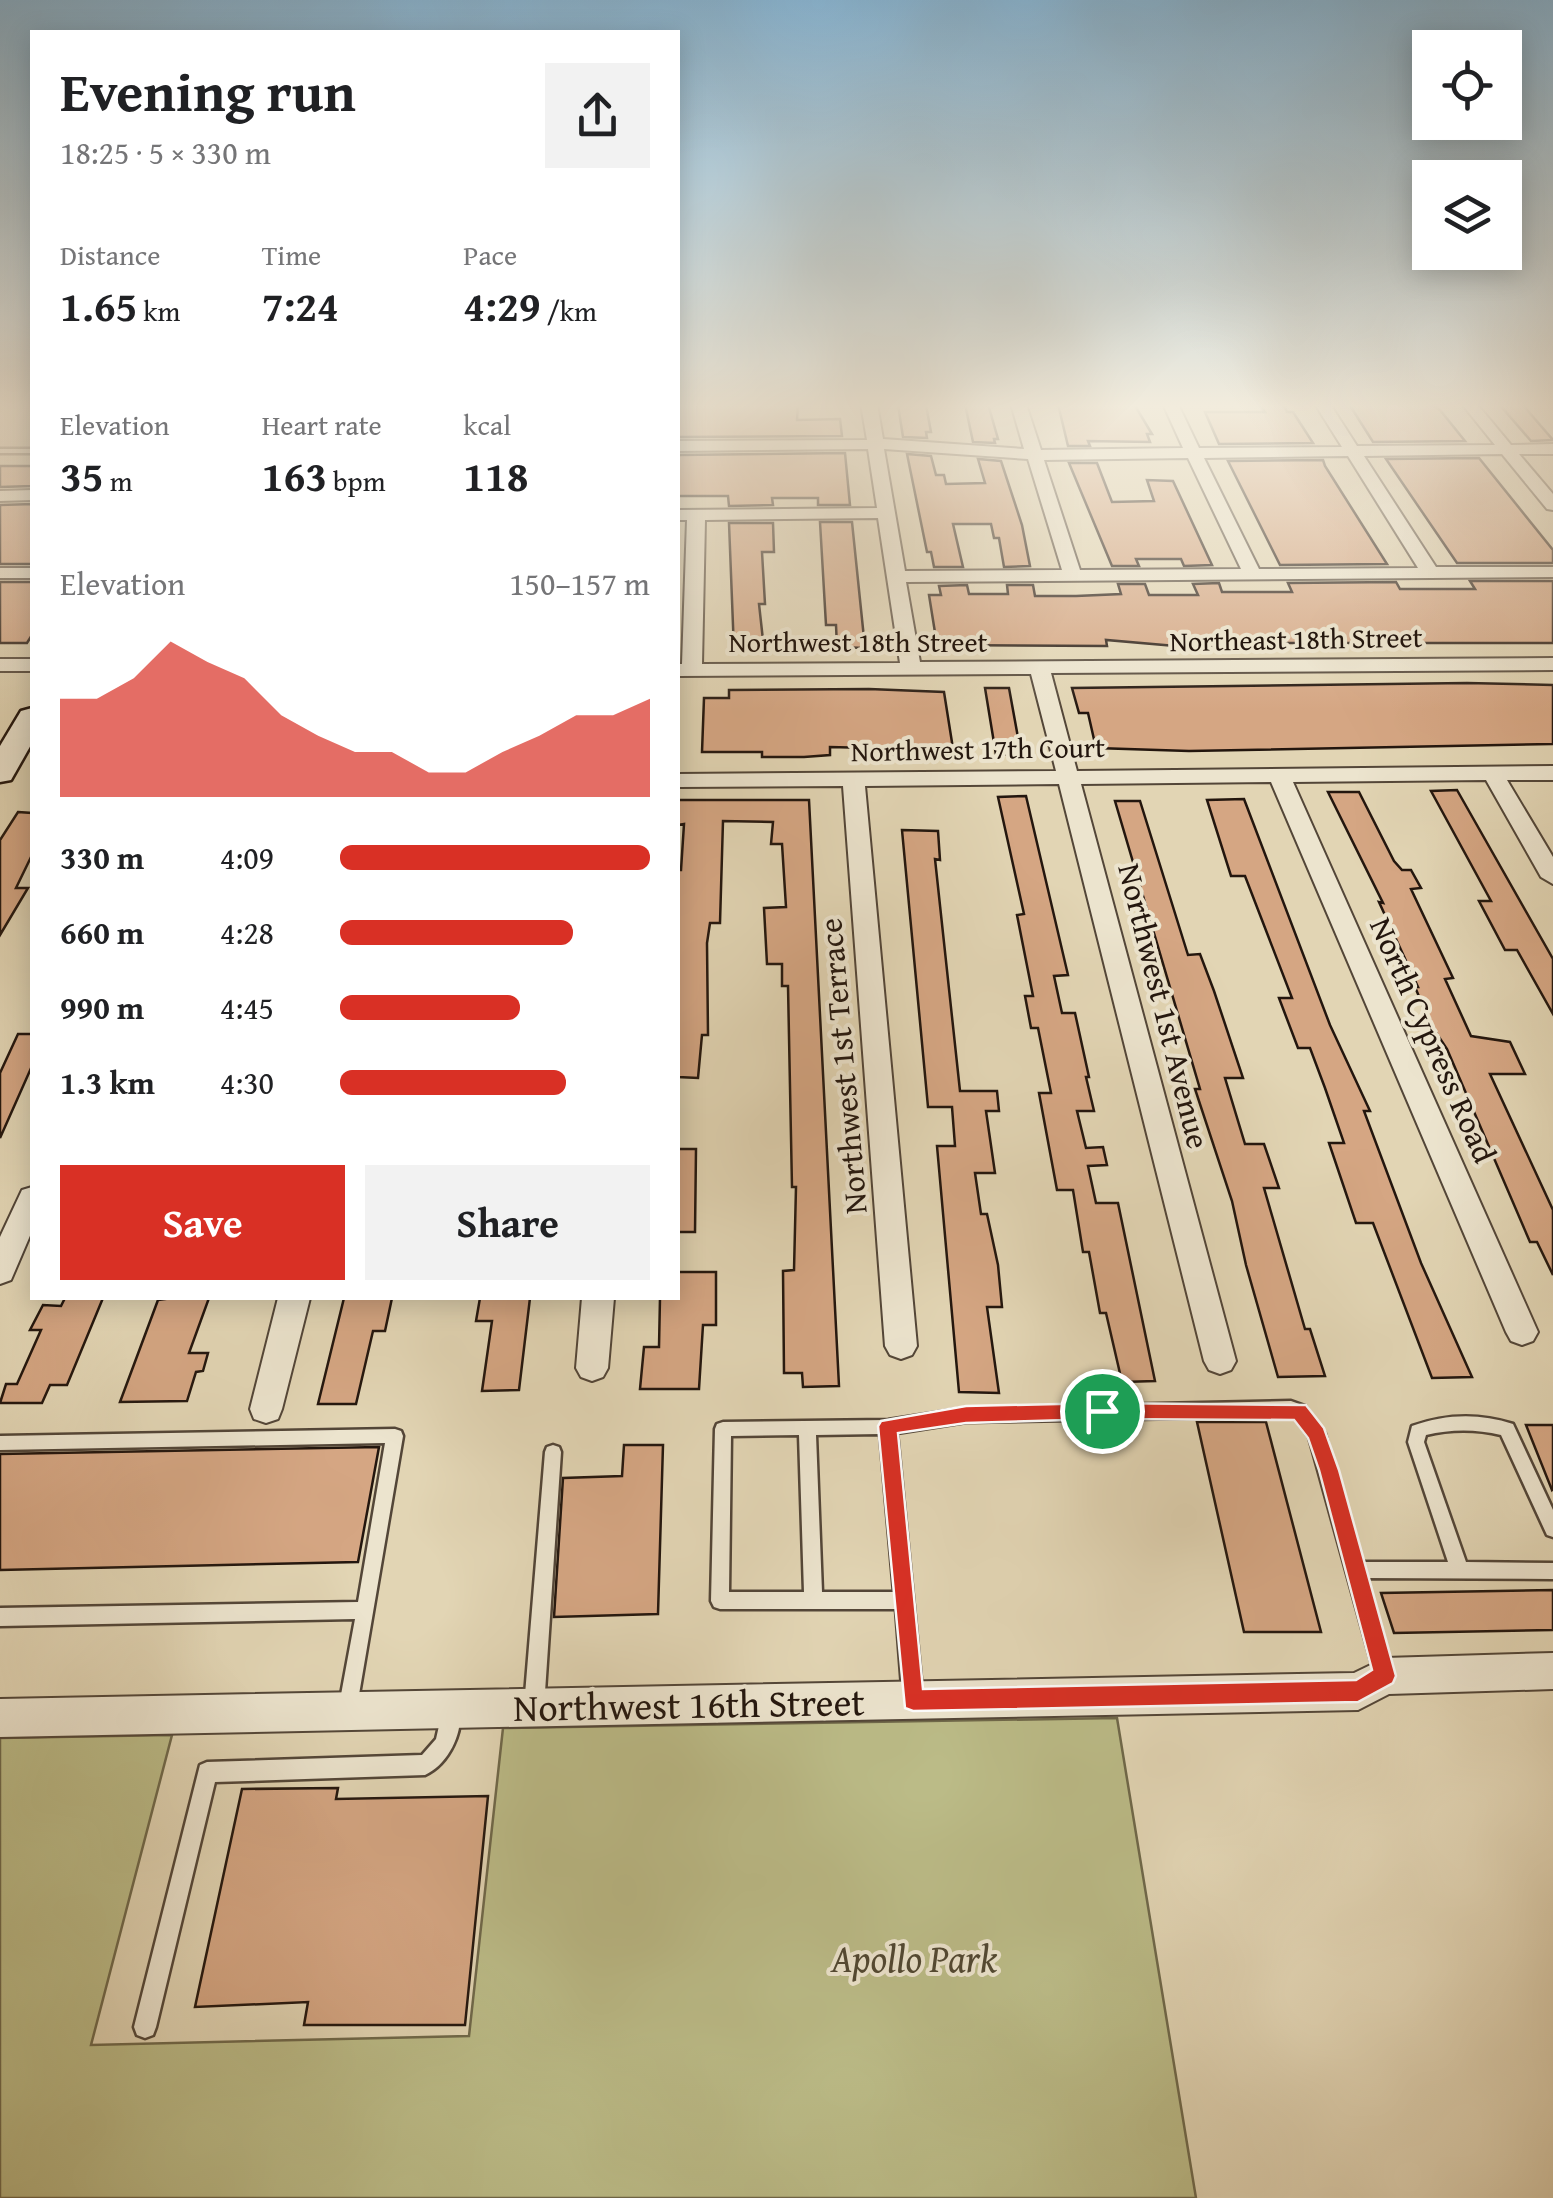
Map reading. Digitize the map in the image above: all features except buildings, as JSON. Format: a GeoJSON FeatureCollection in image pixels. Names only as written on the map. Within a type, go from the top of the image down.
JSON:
{"type":"FeatureCollection","features":[{"type":"Feature","properties":{"kind":"street"},"geometry":{"type":"LineString","coordinates":[[885,507],[911,670]]}},
{"type":"Feature","properties":{"kind":"street"},"geometry":{"type":"LineString","coordinates":[[1052,507],[1074,576]]}},
{"type":"Feature","properties":{"kind":"street"},"geometry":{"type":"LineString","coordinates":[[1221,507],[1253,576]]}},
{"type":"Feature","properties":{"kind":"street"},"geometry":{"type":"LineString","coordinates":[[1389,507],[1431,573]]}},
{"type":"Feature","properties":{"kind":"street"},"geometry":{"type":"LineString","coordinates":[[685,670],[687,515],[886,513]]}},
{"type":"Feature","properties":{"kind":"street"},"geometry":{"type":"LineString","coordinates":[[896,577],[1553,572]]}},
{"type":"Feature","properties":{"kind":"street"},"geometry":{"type":"LineString","coordinates":[[0,573],[30,573]]}},
{"type":"Feature","properties":{"kind":"street","name":"Northeast 18th Street"},"geometry":{"type":"LineString","coordinates":[[1040,669],[1553,664]]}},
{"type":"Feature","properties":{"kind":"street"},"geometry":{"type":"LineString","coordinates":[[0,665],[30,665]]}},
{"type":"Feature","properties":{"kind":"street","name":"Northwest 18th Street"},"geometry":{"type":"LineString","coordinates":[[685,670],[1040,669]]}},
{"type":"Feature","properties":{"kind":"street","name":"Northwest 1st Avenue"},"geometry":{"type":"LineString","coordinates":[[1040,669],[1220,1361]]}},
{"type":"Feature","properties":{"kind":"street"},"geometry":{"type":"LineString","coordinates":[[0,772],[30,721]]}},
{"type":"Feature","properties":{"kind":"street","name":"Northwest 17th Court"},"geometry":{"type":"LineString","coordinates":[[680,782],[1553,773]]}},
{"type":"Feature","properties":{"kind":"street"},"geometry":{"type":"LineString","coordinates":[[1493,774],[1553,878]]}},
{"type":"Feature","properties":{"kind":"street","name":"North Cypress Road"},"geometry":{"type":"LineString","coordinates":[[1280,776],[1522,1332]]}},
{"type":"Feature","properties":{"kind":"street","name":"Northwest 1st Terrace"},"geometry":{"type":"LineString","coordinates":[[854,780],[901,1346]]}},
{"type":"Feature","properties":{"kind":"street"},"geometry":{"type":"LineString","coordinates":[[0,1272],[30,1203]]}},
{"type":"Feature","properties":{"kind":"street"},"geometry":{"type":"LineString","coordinates":[[266,1409],[293,1300]]}},
{"type":"Feature","properties":{"kind":"street"},"geometry":{"type":"LineString","coordinates":[[592,1368],[598,1300]]}},
{"type":"Feature","properties":{"kind":"street","name":"Northwest 16th Street"},"geometry":{"type":"LineString","coordinates":[[0,1718],[1358,1691],[1385,1676],[1553,1671]]}},
{"type":"Feature","properties":{"kind":"lane"},"geometry":{"type":"LineString","coordinates":[[903,1600],[720,1601],[724,1429],[888,1426],[966,1414],[1291,1408],[1299,1411],[1317,1434],[1385,1676]]}},
{"type":"Feature","properties":{"kind":"lane"},"geometry":{"type":"LineString","coordinates":[[1459,1569],[1416,1442],[1418,1431],[1432,1424],[1493,1424],[1507,1430],[1553,1530]]}},
{"type":"Feature","properties":{"kind":"lane"},"geometry":{"type":"LineString","coordinates":[[888,1426],[913,1700]]}},
{"type":"Feature","properties":{"kind":"lane"},"geometry":{"type":"LineString","coordinates":[[807,1428],[813,1600]]}},
{"type":"Feature","properties":{"kind":"lane"},"geometry":{"type":"LineString","coordinates":[[0,1443],[395,1436],[348,1712]]}},
{"type":"Feature","properties":{"kind":"lane"},"geometry":{"type":"LineString","coordinates":[[534,1708],[553,1452]]}},
{"type":"Feature","properties":{"kind":"lane"},"geometry":{"type":"LineString","coordinates":[[1354,1570],[1553,1570]]}},
{"type":"Feature","properties":{"kind":"lane"},"geometry":{"type":"LineString","coordinates":[[0,1617],[364,1610]]}},
{"type":"Feature","properties":{"kind":"lane"},"geometry":{"type":"LineString","coordinates":[[144,2027],[207,1772],[425,1765],[446,1744],[451,1710]]}},
{"type":"Feature","properties":{"kind":"green space","name":"Apollo Park"},"geometry":{"type":"Polygon","coordinates":[[[1117,1718],[1196,2198],[0,2198],[0,1738],[172,1735],[91,2045],[469,2036],[503,1728],[1117,1718]]]}},
{"type":"Feature","properties":{"kind":"route"},"geometry":{"type":"LineString","coordinates":[[1102,1411],[1299,1411],[1317,1434],[1329,1470],[1385,1676],[1358,1691],[913,1700],[888,1426],[966,1414],[1102,1411]]}}]}
